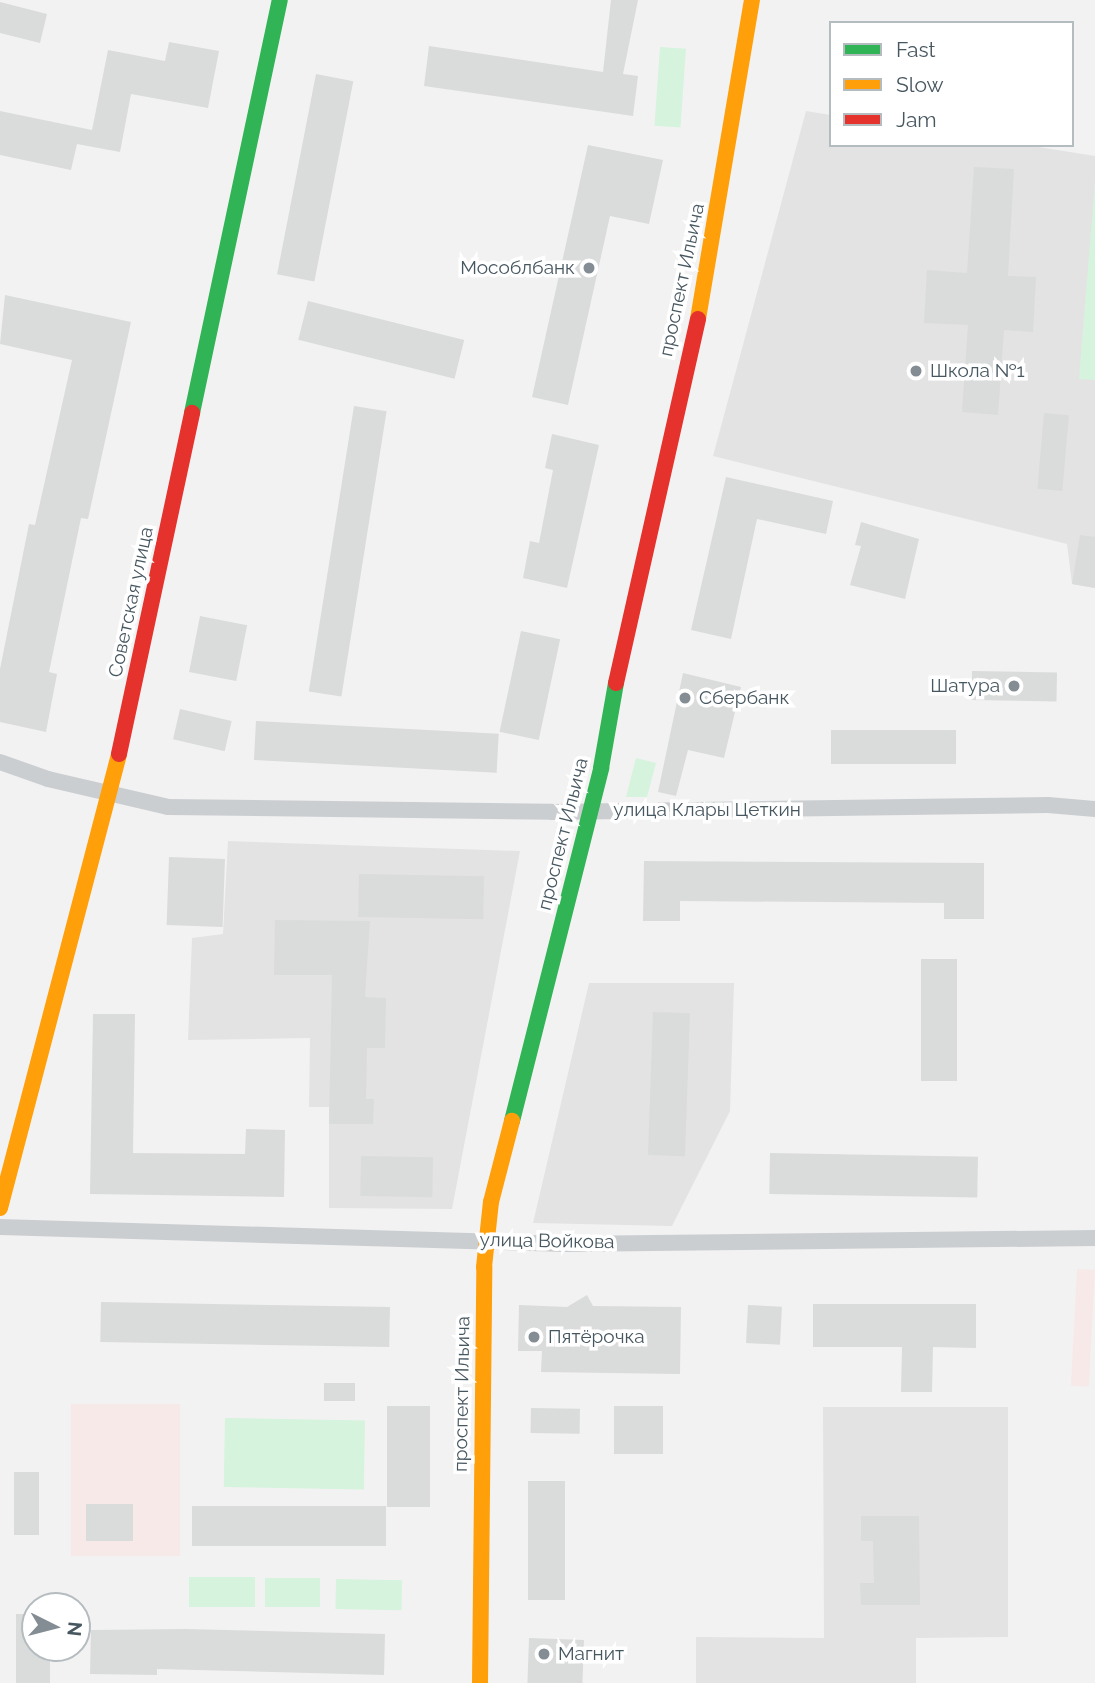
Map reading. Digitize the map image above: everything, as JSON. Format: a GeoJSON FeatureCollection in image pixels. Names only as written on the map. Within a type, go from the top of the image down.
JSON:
{"type":"FeatureCollection","features":[{"type":"Feature","properties":{"kind":"street","name":"Советская улица"},"geometry":{"type":"LineString","coordinates":[[0,1208],[111,794],[280,0]]}},
{"type":"Feature","properties":{"kind":"street","name":"проспект Ильича"},"geometry":{"type":"LineString","coordinates":[[480,1683],[487,1242],[491,1202],[592,811],[625,634],[709,270],[752,0]]}},
{"type":"Feature","properties":{"kind":"street","name":"улица Клары Цеткин"},"geometry":{"type":"LineString","coordinates":[[0,762],[111,794],[168,807],[592,811],[1048,806],[1095,809]]}},
{"type":"Feature","properties":{"kind":"street","name":"улица Войкова"},"geometry":{"type":"LineString","coordinates":[[0,1227],[487,1242],[1095,1238]]}},
{"type":"Feature","properties":{"kind":"shaded area","name":"Школа №1"},"geometry":{"type":"Polygon","coordinates":[[[806,111],[829,115],[829,147],[1039,147],[1095,156],[1095,588],[1072,584],[1067,544],[713,456],[806,111]]]}},
{"type":"Feature","properties":{"kind":"shaded area"},"geometry":{"type":"Polygon","coordinates":[[[228,841],[520,851],[452,1209],[329,1208],[329,1107],[309,1107],[310,1038],[188,1040],[192,938],[223,934],[228,841]]]}},
{"type":"Feature","properties":{"kind":"shaded area"},"geometry":{"type":"Polygon","coordinates":[[[589,983],[734,983],[730,1111],[672,1226],[533,1223],[589,983]]]}},
{"type":"Feature","properties":{"kind":"shaded area"},"geometry":{"type":"Polygon","coordinates":[[[1077,1269],[1095,1270],[1089,1387],[1071,1386],[1077,1269]]]}},
{"type":"Feature","properties":{"kind":"shaded area"},"geometry":{"type":"Polygon","coordinates":[[[71,1404],[180,1404],[180,1556],[71,1556],[71,1404]]]}},
{"type":"Feature","properties":{"kind":"shaded area"},"geometry":{"type":"Polygon","coordinates":[[[823,1407],[1008,1407],[1008,1637],[916,1638],[916,1683],[696,1683],[696,1637],[824,1638],[823,1407]]]}},
{"type":"Feature","properties":{"kind":"green space"},"geometry":{"type":"Polygon","coordinates":[[[660,47],[686,49],[680,128],[654,126],[660,47]]]}},
{"type":"Feature","properties":{"kind":"green space"},"geometry":{"type":"Polygon","coordinates":[[[1095,181],[1095,380],[1079,379],[1095,181]]]}},
{"type":"Feature","properties":{"kind":"green space"},"geometry":{"type":"Polygon","coordinates":[[[636,758],[656,763],[647,797],[626,797],[636,758]]]}},
{"type":"Feature","properties":{"kind":"green space"},"geometry":{"type":"Polygon","coordinates":[[[225,1418],[365,1420],[364,1489],[224,1487],[225,1418]]]}},
{"type":"Feature","properties":{"kind":"green space"},"geometry":{"type":"Polygon","coordinates":[[[189,1577],[255,1577],[255,1607],[189,1607],[189,1577]]]}},
{"type":"Feature","properties":{"kind":"green space"},"geometry":{"type":"Polygon","coordinates":[[[265,1578],[320,1578],[320,1607],[265,1607],[265,1578]]]}},
{"type":"Feature","properties":{"kind":"green space"},"geometry":{"type":"Polygon","coordinates":[[[336,1579],[402,1580],[401,1610],[335,1609],[336,1579]]]}},
{"type":"Feature","properties":{"kind":"building"},"geometry":{"type":"Polygon","coordinates":[[[611,0],[638,0],[623,74],[638,76],[633,116],[424,86],[429,46],[603,72],[611,0]]]}},
{"type":"Feature","properties":{"kind":"building"},"geometry":{"type":"Polygon","coordinates":[[[0,2],[47,14],[40,43],[0,33],[0,2]]]}},
{"type":"Feature","properties":{"kind":"building"},"geometry":{"type":"Polygon","coordinates":[[[169,42],[219,51],[208,108],[131,94],[120,152],[77,144],[71,170],[0,155],[0,111],[92,130],[108,50],[165,61],[169,42]]]}},
{"type":"Feature","properties":{"kind":"building"},"geometry":{"type":"Polygon","coordinates":[[[316,74],[353,81],[314,282],[277,274],[316,74]]]}},
{"type":"Feature","properties":{"kind":"building"},"geometry":{"type":"Polygon","coordinates":[[[588,145],[663,160],[649,224],[610,216],[568,405],[532,397],[588,145]]]}},
{"type":"Feature","properties":{"kind":"building"},"geometry":{"type":"Polygon","coordinates":[[[974,167],[1014,169],[1008,276],[1036,277],[1033,332],[1004,330],[998,415],[962,412],[968,325],[924,323],[927,270],[967,273],[974,167]]]}},
{"type":"Feature","properties":{"kind":"building"},"geometry":{"type":"Polygon","coordinates":[[[5,295],[131,322],[88,519],[81,518],[49,672],[57,674],[46,732],[0,722],[0,669],[29,524],[35,525],[72,360],[0,344],[5,295]]]}},
{"type":"Feature","properties":{"kind":"building"},"geometry":{"type":"Polygon","coordinates":[[[308,301],[464,340],[455,379],[298,340],[308,301]]]}},
{"type":"Feature","properties":{"kind":"building"},"geometry":{"type":"Polygon","coordinates":[[[354,406],[387,411],[341,697],[309,691],[354,406]]]}},
{"type":"Feature","properties":{"kind":"building"},"geometry":{"type":"Polygon","coordinates":[[[1044,413],[1069,415],[1062,491],[1037,489],[1044,413]]]}},
{"type":"Feature","properties":{"kind":"building"},"geometry":{"type":"Polygon","coordinates":[[[552,434],[599,445],[567,588],[523,578],[530,541],[539,543],[553,470],[545,468],[552,434]]]}},
{"type":"Feature","properties":{"kind":"building"},"geometry":{"type":"Polygon","coordinates":[[[726,477],[833,501],[826,534],[757,519],[731,639],[691,630],[726,477]]]}},
{"type":"Feature","properties":{"kind":"building"},"geometry":{"type":"Polygon","coordinates":[[[861,522],[919,539],[905,599],[850,585],[861,546],[855,545],[861,522]]]}},
{"type":"Feature","properties":{"kind":"building"},"geometry":{"type":"Polygon","coordinates":[[[1080,535],[1095,537],[1095,588],[1072,584],[1080,535]]]}},
{"type":"Feature","properties":{"kind":"building"},"geometry":{"type":"Polygon","coordinates":[[[200,616],[247,625],[236,681],[189,672],[200,616]]]}},
{"type":"Feature","properties":{"kind":"building"},"geometry":{"type":"Polygon","coordinates":[[[521,631],[560,639],[539,740],[500,732],[521,631]]]}},
{"type":"Feature","properties":{"kind":"building","name":"Шатура"},"geometry":{"type":"Polygon","coordinates":[[[972,671],[1057,672],[1056,701],[971,700],[972,671]]]}},
{"type":"Feature","properties":{"kind":"building"},"geometry":{"type":"Polygon","coordinates":[[[683,673],[741,687],[724,758],[688,750],[676,796],[658,792],[683,673]]]}},
{"type":"Feature","properties":{"kind":"building"},"geometry":{"type":"Polygon","coordinates":[[[180,709],[232,721],[225,751],[173,739],[180,709]]]}},
{"type":"Feature","properties":{"kind":"building"},"geometry":{"type":"Polygon","coordinates":[[[256,721],[499,734],[497,773],[254,760],[256,721]]]}},
{"type":"Feature","properties":{"kind":"building"},"geometry":{"type":"Polygon","coordinates":[[[831,730],[956,730],[956,764],[831,764],[831,730]]]}},
{"type":"Feature","properties":{"kind":"building"},"geometry":{"type":"Polygon","coordinates":[[[169,857],[225,859],[223,927],[167,925],[169,857]]]}},
{"type":"Feature","properties":{"kind":"building"},"geometry":{"type":"Polygon","coordinates":[[[644,861],[984,863],[984,919],[944,919],[944,903],[680,901],[680,921],[643,921],[644,861]]]}},
{"type":"Feature","properties":{"kind":"building"},"geometry":{"type":"Polygon","coordinates":[[[359,874],[484,876],[483,919],[358,917],[359,874]]]}},
{"type":"Feature","properties":{"kind":"building"},"geometry":{"type":"Polygon","coordinates":[[[275,920],[370,921],[365,997],[386,998],[385,1048],[367,1048],[366,1099],[374,1099],[373,1124],[329,1124],[332,975],[274,975],[275,920]]]}},
{"type":"Feature","properties":{"kind":"building"},"geometry":{"type":"Polygon","coordinates":[[[921,959],[957,959],[957,1081],[921,1081],[921,959]]]}},
{"type":"Feature","properties":{"kind":"building"},"geometry":{"type":"Polygon","coordinates":[[[653,1012],[690,1013],[685,1156],[648,1155],[653,1012]]]}},
{"type":"Feature","properties":{"kind":"building"},"geometry":{"type":"Polygon","coordinates":[[[93,1014],[135,1014],[133,1153],[245,1154],[246,1129],[285,1130],[284,1197],[90,1194],[93,1014]]]}},
{"type":"Feature","properties":{"kind":"building"},"geometry":{"type":"Polygon","coordinates":[[[770,1153],[978,1157],[977,1198],[769,1194],[770,1153]]]}},
{"type":"Feature","properties":{"kind":"building"},"geometry":{"type":"Polygon","coordinates":[[[361,1156],[433,1157],[432,1197],[360,1196],[361,1156]]]}},
{"type":"Feature","properties":{"kind":"building"},"geometry":{"type":"Polygon","coordinates":[[[587,1295],[593,1306],[681,1307],[680,1374],[541,1372],[542,1351],[518,1351],[519,1305],[567,1307],[587,1295]]]}},
{"type":"Feature","properties":{"kind":"building"},"geometry":{"type":"Polygon","coordinates":[[[101,1302],[390,1307],[389,1347],[100,1342],[101,1302]]]}},
{"type":"Feature","properties":{"kind":"building"},"geometry":{"type":"Polygon","coordinates":[[[813,1304],[976,1304],[976,1348],[933,1347],[932,1392],[901,1392],[902,1347],[813,1347],[813,1304]]]}},
{"type":"Feature","properties":{"kind":"building"},"geometry":{"type":"Polygon","coordinates":[[[748,1305],[782,1307],[780,1345],[746,1343],[748,1305]]]}},
{"type":"Feature","properties":{"kind":"building"},"geometry":{"type":"Polygon","coordinates":[[[324,1383],[355,1383],[355,1401],[324,1401],[324,1383]]]}},
{"type":"Feature","properties":{"kind":"building"},"geometry":{"type":"Polygon","coordinates":[[[387,1406],[430,1406],[430,1507],[387,1507],[387,1406]]]}},
{"type":"Feature","properties":{"kind":"building"},"geometry":{"type":"Polygon","coordinates":[[[614,1406],[663,1406],[663,1454],[614,1454],[614,1406]]]}},
{"type":"Feature","properties":{"kind":"building"},"geometry":{"type":"Polygon","coordinates":[[[531,1408],[580,1409],[580,1434],[531,1433],[531,1408]]]}},
{"type":"Feature","properties":{"kind":"building"},"geometry":{"type":"Polygon","coordinates":[[[14,1472],[39,1472],[39,1535],[14,1535],[14,1472]]]}},
{"type":"Feature","properties":{"kind":"building"},"geometry":{"type":"Polygon","coordinates":[[[528,1481],[565,1481],[565,1600],[528,1600],[528,1481]]]}},
{"type":"Feature","properties":{"kind":"building"},"geometry":{"type":"Polygon","coordinates":[[[86,1504],[133,1504],[133,1541],[86,1541],[86,1504]]]}},
{"type":"Feature","properties":{"kind":"building"},"geometry":{"type":"Polygon","coordinates":[[[192,1506],[386,1506],[386,1546],[192,1546],[192,1506]]]}},
{"type":"Feature","properties":{"kind":"building"},"geometry":{"type":"Polygon","coordinates":[[[861,1516],[919,1516],[920,1605],[861,1605],[860,1583],[874,1583],[873,1541],[861,1541],[861,1516]]]}},
{"type":"Feature","properties":{"kind":"building"},"geometry":{"type":"Polygon","coordinates":[[[16,1614],[21,1614],[21,1662],[50,1662],[50,1683],[16,1683],[16,1614]]]}},
{"type":"Feature","properties":{"kind":"building"},"geometry":{"type":"Polygon","coordinates":[[[186,1629],[385,1634],[384,1675],[157,1669],[157,1675],[90,1674],[91,1630],[186,1629]]]}},
{"type":"Feature","properties":{"kind":"building"},"geometry":{"type":"Polygon","coordinates":[[[529,1638],[584,1640],[582,1683],[527,1683],[529,1638]]]}},
{"type":"Feature","properties":{"kind":"traffic: fast"},"geometry":{"type":"LineString","coordinates":[[192,413],[280,0]]}},
{"type":"Feature","properties":{"kind":"traffic: fast"},"geometry":{"type":"LineString","coordinates":[[512,1121],[601,768],[616,683]]}},
{"type":"Feature","properties":{"kind":"traffic: slow"},"geometry":{"type":"LineString","coordinates":[[698,319],[752,0]]}},
{"type":"Feature","properties":{"kind":"traffic: slow"},"geometry":{"type":"LineString","coordinates":[[0,1208],[119,754]]}},
{"type":"Feature","properties":{"kind":"traffic: slow"},"geometry":{"type":"LineString","coordinates":[[480,1683],[484,1267],[491,1202],[512,1121]]}},
{"type":"Feature","properties":{"kind":"traffic: jam"},"geometry":{"type":"LineString","coordinates":[[616,683],[698,319]]}},
{"type":"Feature","properties":{"kind":"traffic: jam"},"geometry":{"type":"LineString","coordinates":[[119,754],[192,413]]}},
{"type":"Feature","properties":{"kind":"place","name":"Мособлбанк"},"geometry":{"type":"Point","coordinates":[589,268]}},
{"type":"Feature","properties":{"kind":"place","name":"Школа №1"},"geometry":{"type":"Point","coordinates":[916,371]}},
{"type":"Feature","properties":{"kind":"place","name":"Шатура"},"geometry":{"type":"Point","coordinates":[1014,686]}},
{"type":"Feature","properties":{"kind":"place","name":"Сбербанк"},"geometry":{"type":"Point","coordinates":[685,698]}},
{"type":"Feature","properties":{"kind":"place","name":"Пятёрочка"},"geometry":{"type":"Point","coordinates":[534,1337]}},
{"type":"Feature","properties":{"kind":"place","name":"Магнит"},"geometry":{"type":"Point","coordinates":[544,1654]}}]}
